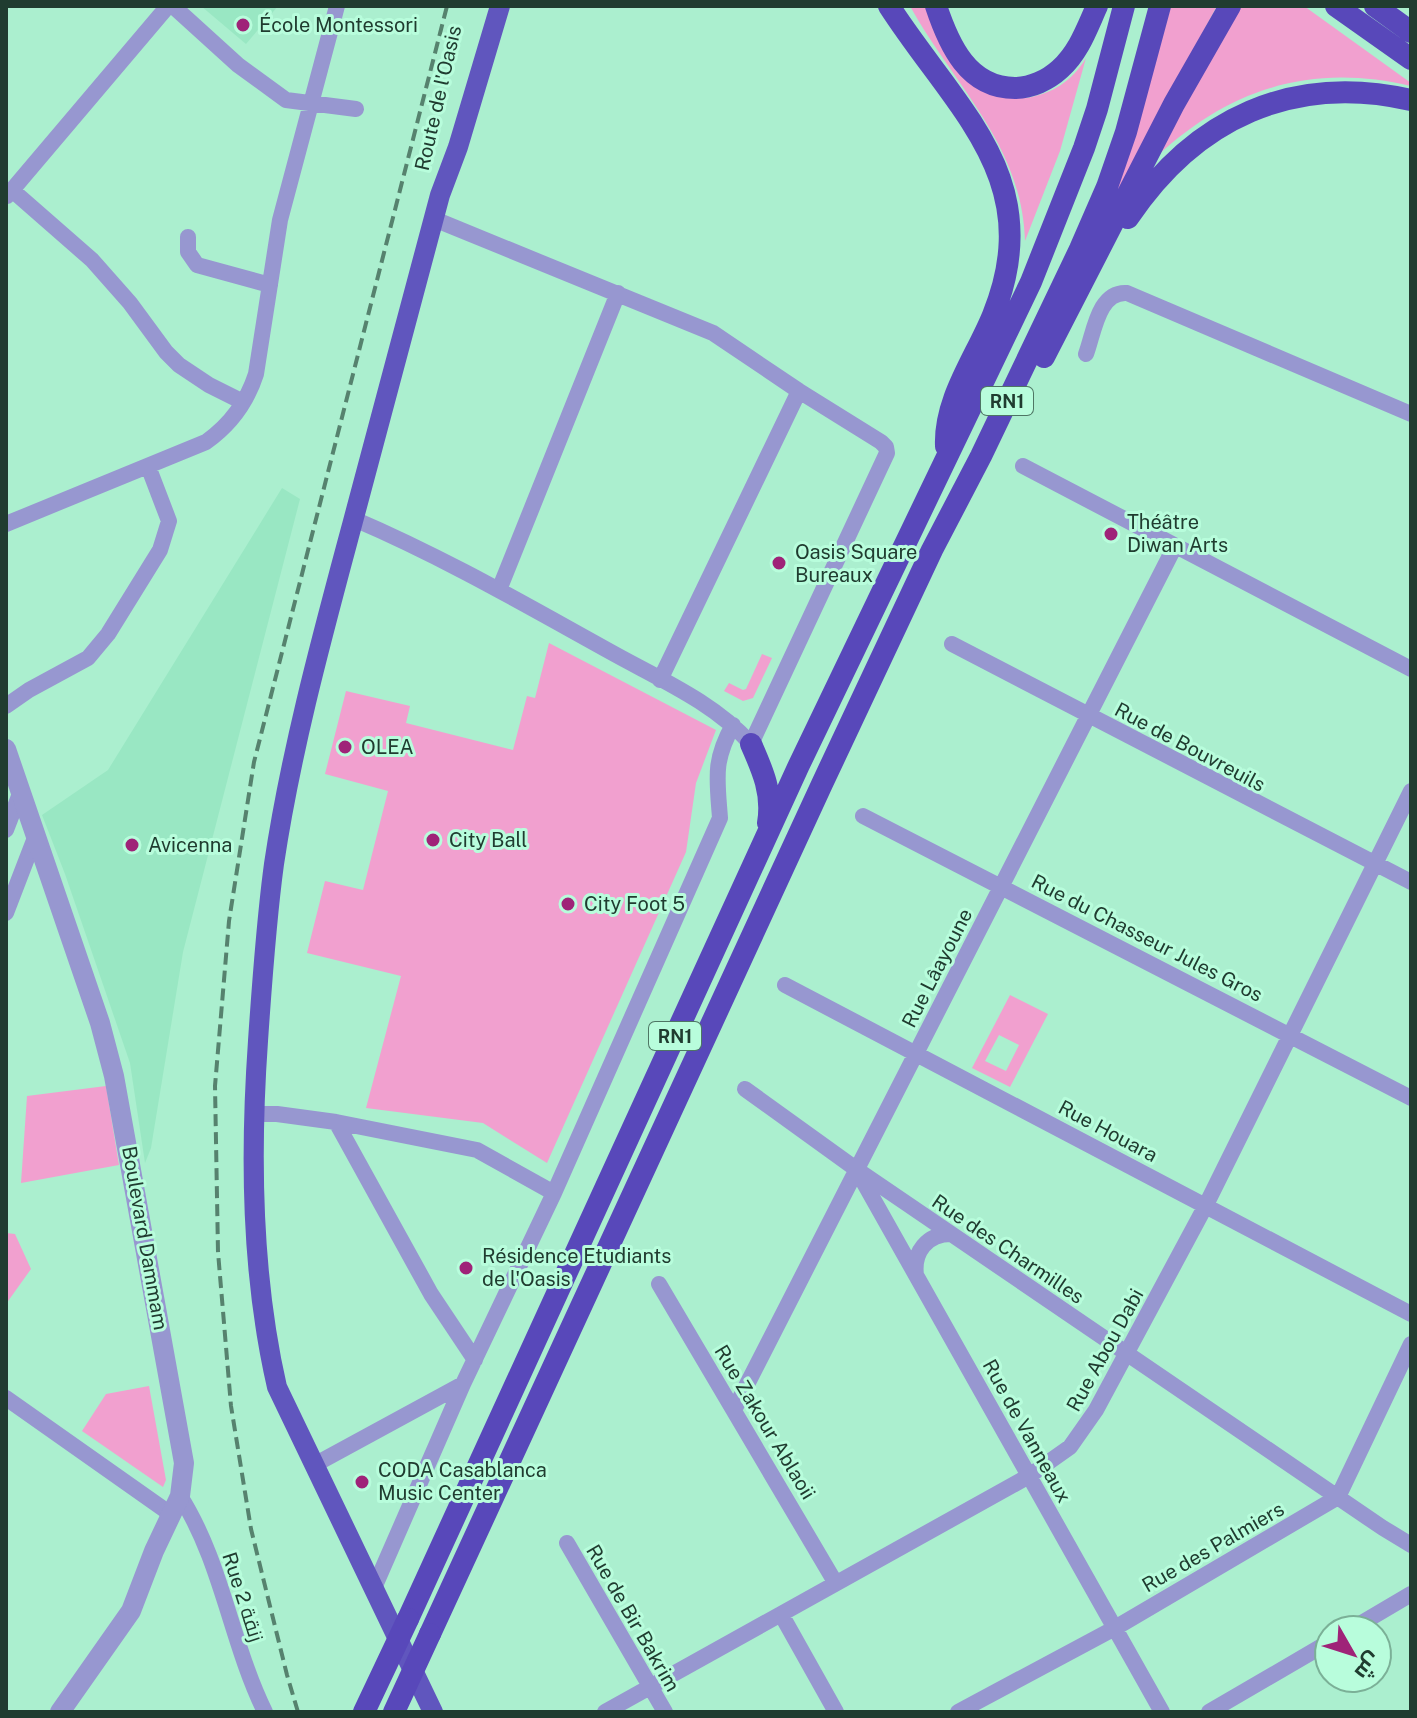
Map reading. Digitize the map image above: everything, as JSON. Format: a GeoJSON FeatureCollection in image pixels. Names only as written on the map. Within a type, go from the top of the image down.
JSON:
{"type":"FeatureCollection","features":[{"type":"Feature","properties":{"kind":"highway"},"geometry":{"type":"LineString","coordinates":[[889,6],[918,50],[945,81]]}},
{"type":"Feature","properties":{"kind":"highway"},"geometry":{"type":"LineString","coordinates":[[904,6],[995,164],[1006,197],[1011,232],[1007,267],[998,301],[949,413],[947,455]]}},
{"type":"Feature","properties":{"kind":"highway"},"geometry":{"type":"LineString","coordinates":[[936,6],[947,37],[969,70],[994,85],[1013,88],[1036,84],[1060,69],[1081,43],[1097,6]]}},
{"type":"Feature","properties":{"kind":"highway"},"geometry":{"type":"LineString","coordinates":[[947,455],[963,407],[1031,257],[1067,165],[1091,85],[1108,6]]}},
{"type":"Feature","properties":{"kind":"highway","name":"RN1"},"geometry":{"type":"LineString","coordinates":[[364,1712],[799,765],[1015,317],[1064,202],[1097,109],[1124,6]]}},
{"type":"Feature","properties":{"kind":"highway","name":"RN1"},"geometry":{"type":"LineString","coordinates":[[394,1712],[822,784],[1085,237],[1126,132],[1160,6]]}},
{"type":"Feature","properties":{"kind":"highway"},"geometry":{"type":"LineString","coordinates":[[822,784],[841,757],[885,676],[982,476],[1181,91],[1230,6]]}},
{"type":"Feature","properties":{"kind":"highway"},"geometry":{"type":"LineString","coordinates":[[1336,6],[1411,59]]}},
{"type":"Feature","properties":{"kind":"highway"},"geometry":{"type":"LineString","coordinates":[[1375,6],[1411,32]]}},
{"type":"Feature","properties":{"kind":"highway"},"geometry":{"type":"LineString","coordinates":[[1090,271],[1134,209],[1178,158],[1216,128],[1278,101],[1317,92],[1380,93],[1411,100]]}},
{"type":"Feature","properties":{"kind":"highway"},"geometry":{"type":"LineString","coordinates":[[751,744],[768,762],[780,769],[799,765]]}},
{"type":"Feature","properties":{"kind":"highway"},"geometry":{"type":"LineString","coordinates":[[751,744],[764,772],[771,806],[766,838]]}},
{"type":"Feature","properties":{"kind":"main road","name":"Route de l'Oasis"},"geometry":{"type":"LineString","coordinates":[[440,195],[447,148],[485,6]]}},
{"type":"Feature","properties":{"kind":"main road","name":"Route de l'Oasis"},"geometry":{"type":"LineString","coordinates":[[440,195],[458,147],[500,6]]}},
{"type":"Feature","properties":{"kind":"main road"},"geometry":{"type":"LineString","coordinates":[[433,1712],[277,1387],[268,1345],[256,1239],[253,1114],[264,948],[275,863],[306,706],[440,195]]}},
{"type":"Feature","properties":{"kind":"street"},"geometry":{"type":"LineString","coordinates":[[243,402],[179,365],[92,260],[9,194],[170,6],[258,82],[286,100],[356,109]]}},
{"type":"Feature","properties":{"kind":"street"},"geometry":{"type":"LineString","coordinates":[[6,524],[206,442],[225,427],[243,402],[256,374],[283,208],[337,6]]}},
{"type":"Feature","properties":{"kind":"street"},"geometry":{"type":"LineString","coordinates":[[354,519],[425,550],[660,680],[733,725],[751,744],[887,453],[881,442],[713,333],[434,219]]}},
{"type":"Feature","properties":{"kind":"street"},"geometry":{"type":"LineString","coordinates":[[188,237],[188,252],[197,265],[270,285]]}},
{"type":"Feature","properties":{"kind":"street"},"geometry":{"type":"LineString","coordinates":[[499,590],[618,293]]}},
{"type":"Feature","properties":{"kind":"street"},"geometry":{"type":"LineString","coordinates":[[1086,354],[1104,303],[1116,293],[1127,293],[1411,414]]}},
{"type":"Feature","properties":{"kind":"street"},"geometry":{"type":"LineString","coordinates":[[660,680],[799,391]]}},
{"type":"Feature","properties":{"kind":"street"},"geometry":{"type":"LineString","coordinates":[[6,706],[37,685],[88,658],[108,634],[160,550],[169,529],[169,517],[148,466]]}},
{"type":"Feature","properties":{"kind":"street"},"geometry":{"type":"LineString","coordinates":[[1023,466],[1411,669]]}},
{"type":"Feature","properties":{"kind":"street","name":"Rue Lâayoune"},"geometry":{"type":"LineString","coordinates":[[735,1408],[1175,546]]}},
{"type":"Feature","properties":{"kind":"street","name":"Rue de Bouvreuils"},"geometry":{"type":"LineString","coordinates":[[952,644],[1411,882]]}},
{"type":"Feature","properties":{"kind":"street"},"geometry":{"type":"LineString","coordinates":[[374,1588],[463,1384],[554,1193],[720,818],[716,764],[722,744],[733,725]]}},
{"type":"Feature","properties":{"kind":"street","name":"Boulevard Dammam"},"geometry":{"type":"LineString","coordinates":[[6,749],[100,1023],[114,1076],[181,1438],[184,1472],[176,1506],[131,1611],[60,1712]]}},
{"type":"Feature","properties":{"kind":"street"},"geometry":{"type":"LineString","coordinates":[[6,830],[21,791]]}},
{"type":"Feature","properties":{"kind":"street","name":"Rue Abou Dabi"},"geometry":{"type":"LineString","coordinates":[[605,1712],[1029,1476],[1070,1447],[1083,1431],[1206,1205],[1411,791]]}},
{"type":"Feature","properties":{"kind":"street","name":"Rue du Chasseur Jules Gros"},"geometry":{"type":"LineString","coordinates":[[863,816],[1411,1098]]}},
{"type":"Feature","properties":{"kind":"street"},"geometry":{"type":"LineString","coordinates":[[6,913],[14,869],[36,835]]}},
{"type":"Feature","properties":{"kind":"street","name":"Rue Houara"},"geometry":{"type":"LineString","coordinates":[[785,985],[1411,1314]]}},
{"type":"Feature","properties":{"kind":"street","name":"Rue des Charmilles"},"geometry":{"type":"LineString","coordinates":[[745,1089],[1126,1354],[1411,1545]]}},
{"type":"Feature","properties":{"kind":"street"},"geometry":{"type":"LineString","coordinates":[[253,1114],[336,1122],[477,1150],[554,1193]]}},
{"type":"Feature","properties":{"kind":"street"},"geometry":{"type":"LineString","coordinates":[[336,1122],[431,1294],[475,1360]]}},
{"type":"Feature","properties":{"kind":"street","name":"Rue de Vanneaux"},"geometry":{"type":"LineString","coordinates":[[856,1169],[1162,1712]]}},
{"type":"Feature","properties":{"kind":"street"},"geometry":{"type":"LineString","coordinates":[[917,1277],[915,1263],[926,1243],[934,1237],[951,1234]]}},
{"type":"Feature","properties":{"kind":"street","name":"Rue Zakour Ablaoii"},"geometry":{"type":"LineString","coordinates":[[659,1284],[835,1582]]}},
{"type":"Feature","properties":{"kind":"street"},"geometry":{"type":"LineString","coordinates":[[1338,1497],[1411,1344]]}},
{"type":"Feature","properties":{"kind":"street"},"geometry":{"type":"LineString","coordinates":[[314,1465],[463,1384]]}},
{"type":"Feature","properties":{"kind":"street","name":"Rue 2 زنقة"},"geometry":{"type":"LineString","coordinates":[[6,1398],[176,1506],[204,1543],[244,1668],[265,1712]]}},
{"type":"Feature","properties":{"kind":"street","name":"Rue des Palmiers"},"geometry":{"type":"LineString","coordinates":[[958,1712],[1115,1628],[1338,1497]]}},
{"type":"Feature","properties":{"kind":"street","name":"Rue de Bir Bakrim"},"geometry":{"type":"LineString","coordinates":[[567,1543],[665,1712]]}},
{"type":"Feature","properties":{"kind":"street"},"geometry":{"type":"LineString","coordinates":[[1377,1614],[1411,1594]]}},
{"type":"Feature","properties":{"kind":"street"},"geometry":{"type":"LineString","coordinates":[[781,1614],[836,1712]]}},
{"type":"Feature","properties":{"kind":"street"},"geometry":{"type":"LineString","coordinates":[[1209,1712],[1313,1651]]}},
{"type":"Feature","properties":{"kind":"shaded area","name":"École Montessori"},"geometry":{"type":"Polygon","coordinates":[[[201,6],[278,6],[246,44],[201,6]]]}},
{"type":"Feature","properties":{"kind":"shaded area"},"geometry":{"type":"Polygon","coordinates":[[[910,6],[928,6],[942,40],[1026,98],[1060,85],[1086,58],[1060,151],[1025,241],[1021,206],[999,145],[910,6]]]}},
{"type":"Feature","properties":{"kind":"shaded area"},"geometry":{"type":"Polygon","coordinates":[[[1171,6],[1217,6],[1099,226],[1150,82],[1171,6]]]}},
{"type":"Feature","properties":{"kind":"shaded area"},"geometry":{"type":"Polygon","coordinates":[[[1238,6],[1304,6],[1411,83],[1411,86],[1373,79],[1337,78],[1270,88],[1238,100],[1208,117],[1150,163],[1238,6]]]}},
{"type":"Feature","properties":{"kind":"shaded area","name":"Avicenna"},"geometry":{"type":"Polygon","coordinates":[[[282,488],[300,499],[183,952],[151,1148],[145,1163],[130,1063],[42,815],[108,770],[282,488]]]}},
{"type":"Feature","properties":{"kind":"shaded area","name":"City Foot 5"},"geometry":{"type":"Polygon","coordinates":[[[549,643],[716,730],[696,783],[686,852],[547,1163],[483,1123],[366,1108],[401,976],[307,953],[325,881],[363,890],[388,791],[325,774],[346,691],[410,706],[406,723],[513,750],[527,696],[535,698],[549,643]]]}},
{"type":"Feature","properties":{"kind":"shaded area"},"geometry":{"type":"Polygon","coordinates":[[[762,654],[772,658],[753,698],[743,701],[724,691],[729,683],[746,689],[762,654]]]}},
{"type":"Feature","properties":{"kind":"shaded area"},"geometry":{"type":"Polygon","coordinates":[[[1010,995],[1048,1014],[1010,1087],[972,1068],[1010,995]],[[999,1035],[985,1061],[1006,1071],[1019,1045],[999,1035]]]}},
{"type":"Feature","properties":{"kind":"shaded area"},"geometry":{"type":"Polygon","coordinates":[[[106,1086],[119,1165],[21,1183],[27,1096],[106,1086]]]}},
{"type":"Feature","properties":{"kind":"shaded area"},"geometry":{"type":"Polygon","coordinates":[[[6,1233],[15,1234],[31,1269],[6,1304],[6,1233]]]}},
{"type":"Feature","properties":{"kind":"shaded area"},"geometry":{"type":"Polygon","coordinates":[[[149,1386],[166,1480],[163,1487],[82,1431],[106,1394],[149,1386]]]}},
{"type":"Feature","properties":{"kind":"railway"},"geometry":{"type":"LineString","coordinates":[[298,1712],[251,1529],[231,1406],[218,1252],[215,1086],[229,921],[254,762],[447,6]]}},
{"type":"Feature","properties":{"kind":"place","name":"École Montessori"},"geometry":{"type":"Point","coordinates":[243,25]}},
{"type":"Feature","properties":{"kind":"place","name":"Théâtre Diwan Arts"},"geometry":{"type":"Point","coordinates":[1111,534]}},
{"type":"Feature","properties":{"kind":"place","name":"Oasis Square Bureaux"},"geometry":{"type":"Point","coordinates":[779,563]}},
{"type":"Feature","properties":{"kind":"place","name":"OLEA"},"geometry":{"type":"Point","coordinates":[345,747]}},
{"type":"Feature","properties":{"kind":"place","name":"City Ball"},"geometry":{"type":"Point","coordinates":[433,840]}},
{"type":"Feature","properties":{"kind":"place","name":"Avicenna"},"geometry":{"type":"Point","coordinates":[132,845]}},
{"type":"Feature","properties":{"kind":"place","name":"City Foot 5"},"geometry":{"type":"Point","coordinates":[568,904]}},
{"type":"Feature","properties":{"kind":"place","name":"Résidence Etudiants de l'Oasis"},"geometry":{"type":"Point","coordinates":[466,1268]}},
{"type":"Feature","properties":{"kind":"place","name":"CODA Casablanca Music Center"},"geometry":{"type":"Point","coordinates":[362,1482]}}]}
